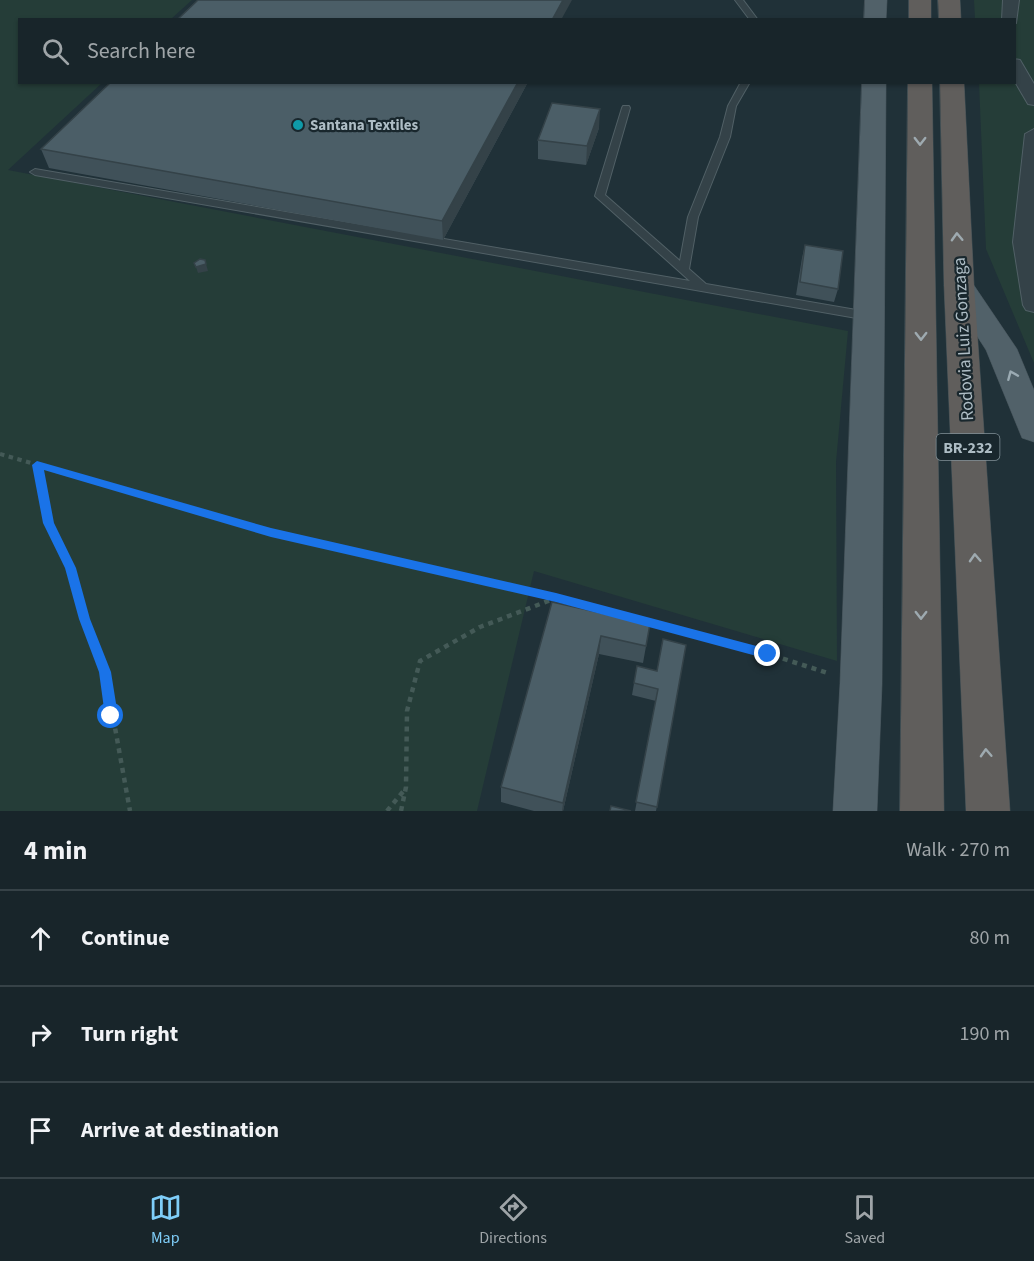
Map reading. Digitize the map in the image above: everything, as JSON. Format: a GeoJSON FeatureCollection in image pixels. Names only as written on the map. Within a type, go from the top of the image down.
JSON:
{"type":"FeatureCollection","features":[{"type":"Feature","properties":{"kind":"highway"},"geometry":{"type":"LineString","coordinates":[[920,0],[920,18]]}},
{"type":"Feature","properties":{"kind":"highway"},"geometry":{"type":"LineString","coordinates":[[949,0],[950,18]]}},
{"type":"Feature","properties":{"kind":"highway","name":"BR-232"},"geometry":{"type":"LineString","coordinates":[[920,84],[922,811]]}},
{"type":"Feature","properties":{"kind":"highway","name":"Rodovia Luiz Gonzaga"},"geometry":{"type":"LineString","coordinates":[[952,84],[959,285],[988,811]]}},
{"type":"Feature","properties":{"kind":"main road"},"geometry":{"type":"LineString","coordinates":[[875,18],[876,0]]}},
{"type":"Feature","properties":{"kind":"main road"},"geometry":{"type":"LineString","coordinates":[[855,811],[861,684],[874,84]]}},
{"type":"Feature","properties":{"kind":"main road"},"geometry":{"type":"LineString","coordinates":[[959,285],[1001,349],[1034,429]]}},
{"type":"Feature","properties":{"kind":"street"},"geometry":{"type":"LineString","coordinates":[[1010,18],[1011,0]]}},
{"type":"Feature","properties":{"kind":"street"},"geometry":{"type":"LineString","coordinates":[[1016,68],[1034,100]]}},
{"type":"Feature","properties":{"kind":"street"},"geometry":{"type":"LineString","coordinates":[[1034,134],[1031,185],[1023,242],[1034,305]]}},
{"type":"Feature","properties":{"kind":"lane"},"geometry":{"type":"LineString","coordinates":[[740,0],[753,18]]}},
{"type":"Feature","properties":{"kind":"lane"},"geometry":{"type":"LineString","coordinates":[[684,268],[693,217],[725,138],[732,105],[745,84]]}},
{"type":"Feature","properties":{"kind":"lane"},"geometry":{"type":"LineString","coordinates":[[626,108],[600,196],[703,287]]}},
{"type":"Feature","properties":{"kind":"lane"},"geometry":{"type":"LineString","coordinates":[[35,172],[870,316]]}},
{"type":"Feature","properties":{"kind":"path"},"geometry":{"type":"LineString","coordinates":[[0,454],[271,533],[556,598],[768,654],[861,684]]}},
{"type":"Feature","properties":{"kind":"path"},"geometry":{"type":"LineString","coordinates":[[37,465],[49,523],[70,568],[84,619],[105,672],[130,811]]}},
{"type":"Feature","properties":{"kind":"path"},"geometry":{"type":"LineString","coordinates":[[401,811],[406,787],[407,711],[420,661],[480,627],[556,598]]}},
{"type":"Feature","properties":{"kind":"path"},"geometry":{"type":"LineString","coordinates":[[387,811],[406,787]]}},
{"type":"Feature","properties":{"kind":"green space"},"geometry":{"type":"Polygon","coordinates":[[[0,0],[192,0],[172,18],[18,18],[18,84],[101,84],[8,170],[848,331],[836,462],[837,661],[534,571],[477,811],[0,811],[0,0]]]}},
{"type":"Feature","properties":{"kind":"green space"},"geometry":{"type":"Polygon","coordinates":[[[974,0],[1034,0],[1034,363],[986,249],[979,84],[1016,84],[1016,18],[975,18],[974,0]]]}},
{"type":"Feature","properties":{"kind":"building"},"geometry":{"type":"Polygon","coordinates":[[[198,0],[563,0],[553,18],[179,18],[198,0]]]}},
{"type":"Feature","properties":{"kind":"building","name":"Santana Textiles"},"geometry":{"type":"Polygon","coordinates":[[[109,84],[517,84],[442,221],[41,149],[109,84]]]}},
{"type":"Feature","properties":{"kind":"building"},"geometry":{"type":"Polygon","coordinates":[[[552,103],[600,109],[587,146],[538,140],[552,103]]]}},
{"type":"Feature","properties":{"kind":"building"},"geometry":{"type":"Polygon","coordinates":[[[805,245],[843,251],[838,289],[800,282],[805,245]]]}},
{"type":"Feature","properties":{"kind":"building"},"geometry":{"type":"Polygon","coordinates":[[[200,259],[205,260],[206,264],[196,267],[194,263],[200,259]]]}},
{"type":"Feature","properties":{"kind":"building"},"geometry":{"type":"Polygon","coordinates":[[[552,602],[650,624],[646,646],[601,636],[563,803],[501,787],[552,602]]]}},
{"type":"Feature","properties":{"kind":"building"},"geometry":{"type":"Polygon","coordinates":[[[663,639],[686,645],[657,807],[636,802],[658,689],[634,683],[637,666],[657,671],[663,639]]]}},
{"type":"Feature","properties":{"kind":"building"},"geometry":{"type":"Polygon","coordinates":[[[611,806],[631,811],[610,811],[611,806]]]}},
{"type":"Feature","properties":{"kind":"place","name":"Santana Textiles"},"geometry":{"type":"Point","coordinates":[298,125]}},
{"type":"Feature","properties":{"kind":"route"},"geometry":{"type":"LineString","coordinates":[[111,716],[105,672],[84,619],[70,568],[49,523],[37,465],[271,533],[365,552],[556,598],[768,654]]}}]}
